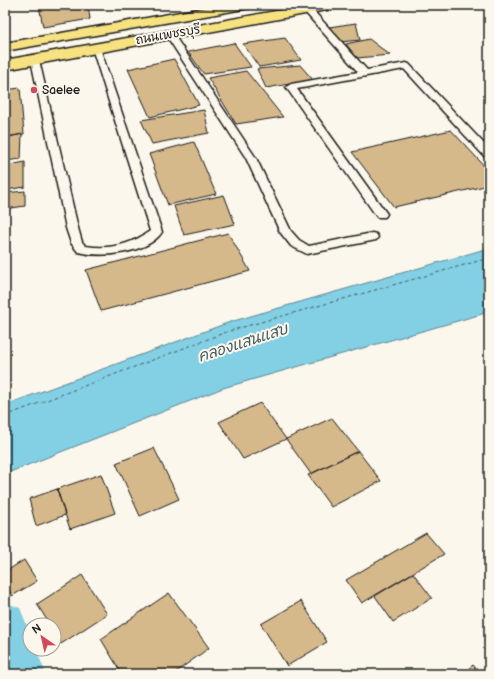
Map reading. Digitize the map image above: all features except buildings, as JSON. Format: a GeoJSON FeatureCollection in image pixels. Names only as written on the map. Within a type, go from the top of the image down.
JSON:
{"type":"FeatureCollection","features":[{"type":"Feature","properties":{"kind":"main road","name":"ถนนเพชรบุรี"},"geometry":{"type":"LineString","coordinates":[[5,47],[244,5]]}},
{"type":"Feature","properties":{"kind":"main road","name":"ถนนเพชรบุรี"},"geometry":{"type":"LineString","coordinates":[[5,65],[332,5]]}},
{"type":"Feature","properties":{"kind":"lane"},"geometry":{"type":"LineString","coordinates":[[308,10],[364,74]]}},
{"type":"Feature","properties":{"kind":"lane"},"geometry":{"type":"LineString","coordinates":[[170,35],[251,158],[286,232],[296,243],[307,250],[372,237]]}},
{"type":"Feature","properties":{"kind":"lane"},"geometry":{"type":"LineString","coordinates":[[35,60],[72,228],[77,243],[82,249],[110,252],[133,246],[156,232],[96,48]]}},
{"type":"Feature","properties":{"kind":"lane"},"geometry":{"type":"LineString","coordinates":[[381,214],[291,87],[406,66],[489,155]]}},
{"type":"Feature","properties":{"kind":"water","name":"คลองแสนแสบ"},"geometry":{"type":"Polygon","coordinates":[[[489,248],[489,312],[223,388],[5,474],[5,405],[230,322],[489,248]]]}},
{"type":"Feature","properties":{"kind":"waterway"},"geometry":{"type":"LineString","coordinates":[[5,623],[24,674]]}},
{"type":"Feature","properties":{"kind":"ferry route"},"geometry":{"type":"LineString","coordinates":[[5,416],[229,331],[489,258]]}},
{"type":"Feature","properties":{"kind":"place","name":"Saelee"},"geometry":{"type":"Point","coordinates":[34,90]}}]}
